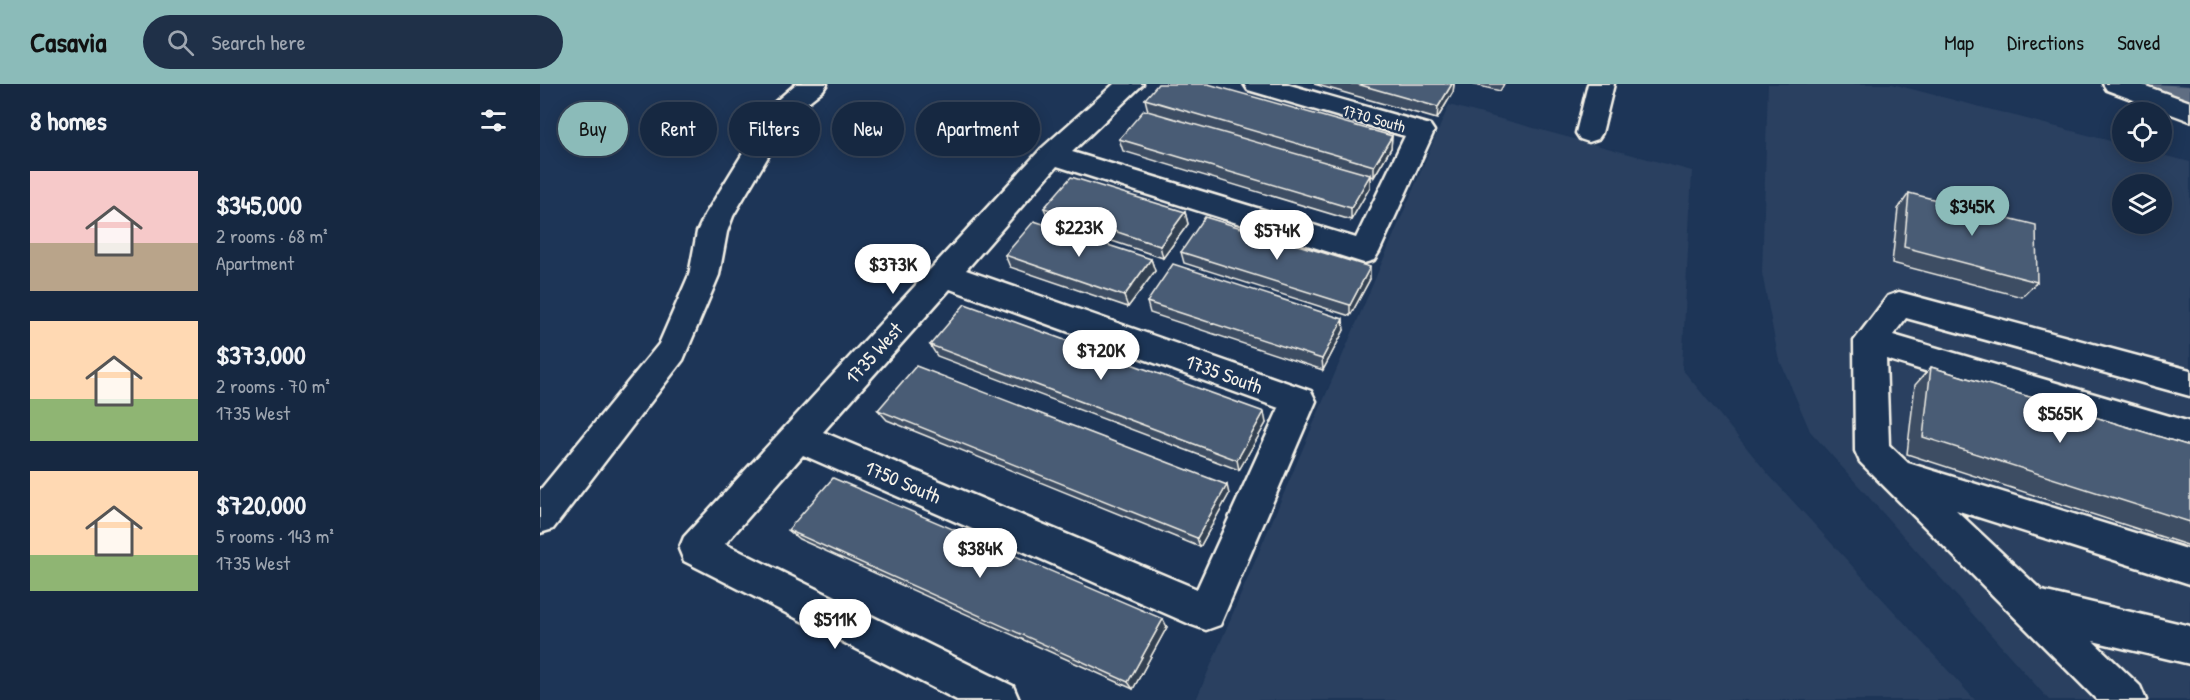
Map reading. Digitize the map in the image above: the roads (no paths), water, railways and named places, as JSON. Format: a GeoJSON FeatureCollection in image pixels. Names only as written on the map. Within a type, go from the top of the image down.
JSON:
{"type":"FeatureCollection","features":[{"type":"Feature","properties":{"kind":"street"},"geometry":{"type":"LineString","coordinates":[[540,517],[672,351],[704,275],[711,232],[719,215],[783,109],[795,96],[814,84]]}},
{"type":"Feature","properties":{"kind":"street","name":"1735 West"},"geometry":{"type":"LineString","coordinates":[[999,700],[697,549],[1052,155],[1130,84]]}},
{"type":"Feature","properties":{"kind":"street","name":"1770 South"},"geometry":{"type":"LineString","coordinates":[[1052,155],[1364,252],[1421,131],[1257,84]]}},
{"type":"Feature","properties":{"kind":"street"},"geometry":{"type":"LineString","coordinates":[[1589,133],[1601,84]]}},
{"type":"Feature","properties":{"kind":"street"},"geometry":{"type":"LineString","coordinates":[[2116,84],[2190,112]]}},
{"type":"Feature","properties":{"kind":"street","name":"1735 South"},"geometry":{"type":"LineString","coordinates":[[945,275],[1299,401],[1206,612]]}},
{"type":"Feature","properties":{"kind":"street"},"geometry":{"type":"LineString","coordinates":[[2126,700],[1872,451],[1870,341],[1899,304],[2190,383]]}},
{"type":"Feature","properties":{"kind":"street"},"geometry":{"type":"LineString","coordinates":[[1870,341],[2190,437]]}},
{"type":"Feature","properties":{"kind":"street","name":"1750 South"},"geometry":{"type":"LineString","coordinates":[[798,437],[1206,612]]}},
{"type":"Feature","properties":{"kind":"street"},"geometry":{"type":"LineString","coordinates":[[1895,474],[2190,567]]}},
{"type":"Feature","properties":{"kind":"street"},"geometry":{"type":"LineString","coordinates":[[2030,606],[2190,645]]}},
{"type":"Feature","properties":{"kind":"waterway"},"geometry":{"type":"LineString","coordinates":[[2163,84],[2190,94]]}}]}
